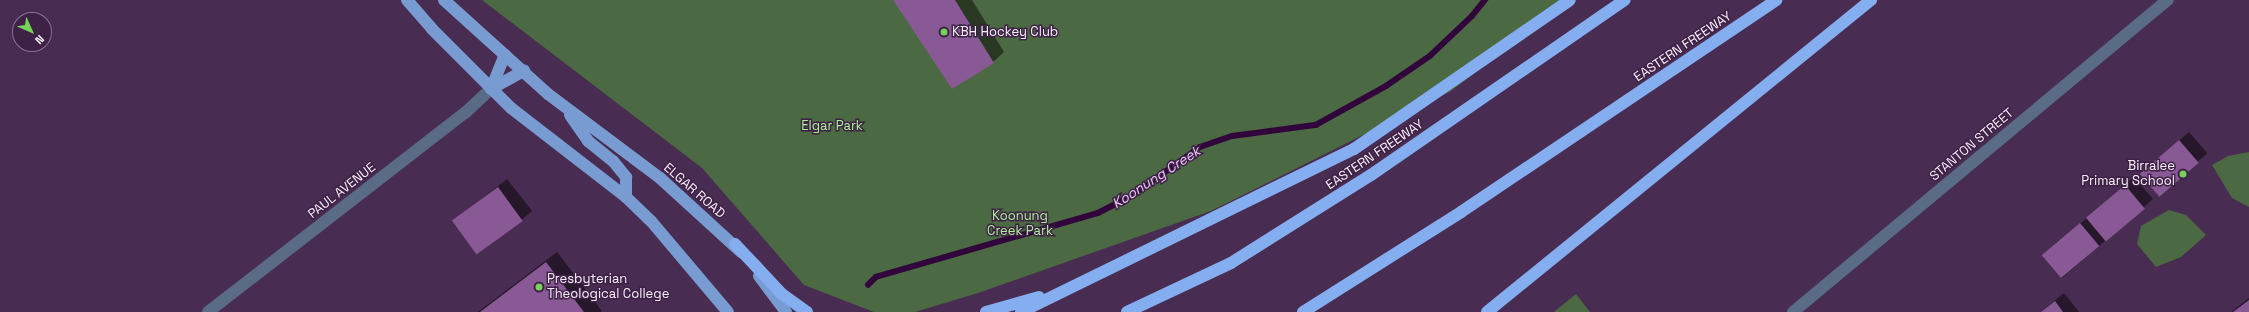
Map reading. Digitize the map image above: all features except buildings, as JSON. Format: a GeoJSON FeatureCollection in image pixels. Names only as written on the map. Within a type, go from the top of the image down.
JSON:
{"type":"FeatureCollection","features":[{"type":"Feature","properties":{"kind":"highway"},"geometry":{"type":"LineString","coordinates":[[1021,312],[1354,149],[1570,0]]}},
{"type":"Feature","properties":{"kind":"highway","name":"EASTERN FREEWAY"},"geometry":{"type":"LineString","coordinates":[[1127,312],[1231,263],[1365,180],[1625,0]]}},
{"type":"Feature","properties":{"kind":"highway","name":"EASTERN FREEWAY"},"geometry":{"type":"LineString","coordinates":[[1303,312],[1461,212],[1776,0]]}},
{"type":"Feature","properties":{"kind":"highway"},"geometry":{"type":"LineString","coordinates":[[1487,312],[1871,0]]}},
{"type":"Feature","properties":{"kind":"highway"},"geometry":{"type":"LineString","coordinates":[[735,244],[782,294],[808,312]]}},
{"type":"Feature","properties":{"kind":"highway"},"geometry":{"type":"LineString","coordinates":[[986,312],[1064,290]]}},
{"type":"Feature","properties":{"kind":"main road"},"geometry":{"type":"LineString","coordinates":[[407,0],[511,108],[626,197],[683,256],[728,312]]}},
{"type":"Feature","properties":{"kind":"main road","name":"ELGAR ROAD"},"geometry":{"type":"LineString","coordinates":[[444,0],[566,108],[660,178],[735,244],[786,312]]}},
{"type":"Feature","properties":{"kind":"main road"},"geometry":{"type":"LineString","coordinates":[[492,89],[505,55]]}},
{"type":"Feature","properties":{"kind":"main road"},"geometry":{"type":"LineString","coordinates":[[492,89],[524,71]]}},
{"type":"Feature","properties":{"kind":"main road","name":"ELGAR ROAD"},"geometry":{"type":"LineString","coordinates":[[566,108],[588,141],[613,161],[626,176],[626,197]]}},
{"type":"Feature","properties":{"kind":"street","name":"STANTON STREET"},"geometry":{"type":"LineString","coordinates":[[1793,312],[2168,0]]}},
{"type":"Feature","properties":{"kind":"street","name":"PAUL AVENUE"},"geometry":{"type":"LineString","coordinates":[[208,312],[475,105],[492,89]]}},
{"type":"Feature","properties":{"kind":"green space","name":"Elgar Park"},"geometry":{"type":"Polygon","coordinates":[[[482,0],[1571,0],[1451,91],[1211,211],[978,293],[915,312],[874,312],[804,285],[702,168],[482,0]]]}},
{"type":"Feature","properties":{"kind":"green space"},"geometry":{"type":"Polygon","coordinates":[[[2249,152],[2249,207],[2232,198],[2212,165],[2228,156],[2249,152]]]}},
{"type":"Feature","properties":{"kind":"green space"},"geometry":{"type":"Polygon","coordinates":[[[2169,210],[2186,215],[2206,235],[2181,257],[2156,267],[2137,244],[2141,226],[2169,210]]]}},
{"type":"Feature","properties":{"kind":"green space"},"geometry":{"type":"Polygon","coordinates":[[[1576,294],[1590,312],[1554,312],[1576,294]]]}},
{"type":"Feature","properties":{"kind":"waterway","name":"Koonung Creek"},"geometry":{"type":"LineString","coordinates":[[868,285],[876,277],[1098,213],[1133,195],[1200,147],[1232,136],[1316,125],[1386,86],[1430,56],[1472,16],[1485,0]]}},
{"type":"Feature","properties":{"kind":"place","name":"KBH Hockey Club"},"geometry":{"type":"Point","coordinates":[944,32]}},
{"type":"Feature","properties":{"kind":"place","name":"Birralee Primary School"},"geometry":{"type":"Point","coordinates":[2183,174]}},
{"type":"Feature","properties":{"kind":"place","name":"Presbyterian Theological College"},"geometry":{"type":"Point","coordinates":[539,287]}},
{"type":"Feature","properties":{"kind":"park label","name":"Koonung Creek Park"},"geometry":{"type":"Point","coordinates":[1020,224]}}]}
